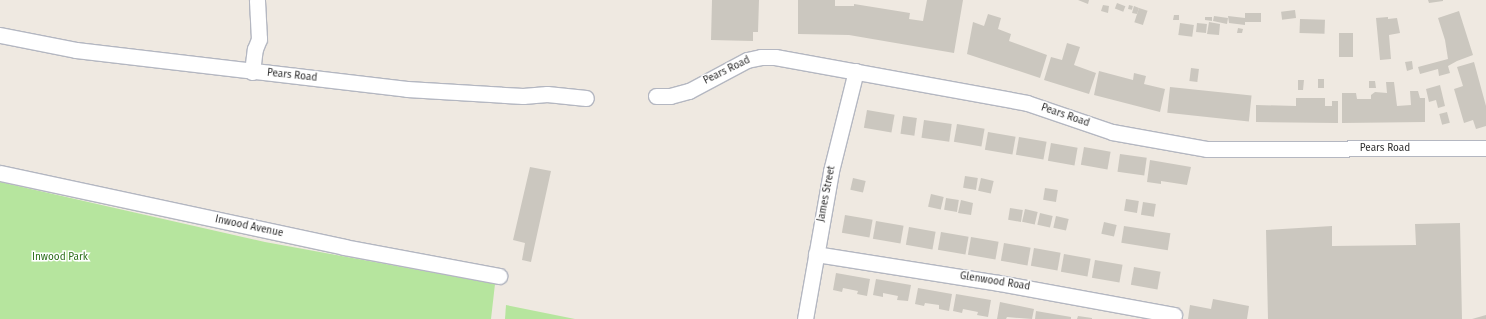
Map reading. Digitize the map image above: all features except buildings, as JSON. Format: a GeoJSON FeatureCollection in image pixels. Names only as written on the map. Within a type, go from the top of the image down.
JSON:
{"type":"FeatureCollection","features":[{"type":"Feature","properties":{"kind":"street"},"geometry":{"type":"LineString","coordinates":[[252,72],[254,49],[259,39],[257,0]]}},
{"type":"Feature","properties":{"kind":"street","name":"Pears Road"},"geometry":{"type":"LineString","coordinates":[[0,35],[76,50],[252,72],[407,89],[523,96],[547,94],[586,98]]}},
{"type":"Feature","properties":{"kind":"street","name":"Pears Road"},"geometry":{"type":"LineString","coordinates":[[656,96],[670,96],[688,91],[736,65],[761,56],[856,71],[1027,103],[1112,132],[1208,149],[1486,148]]}},
{"type":"Feature","properties":{"kind":"street","name":"James Street"},"geometry":{"type":"LineString","coordinates":[[805,319],[831,172],[856,71]]}},
{"type":"Feature","properties":{"kind":"street","name":"Inwood Avenue"},"geometry":{"type":"LineString","coordinates":[[0,173],[344,247],[499,276]]}},
{"type":"Feature","properties":{"kind":"street","name":"Glenwood Road"},"geometry":{"type":"LineString","coordinates":[[816,254],[999,283],[1174,315]]}},
{"type":"Feature","properties":{"kind":"green space","name":"Inwood Park"},"geometry":{"type":"Polygon","coordinates":[[[0,182],[265,242],[495,284],[491,319],[0,319],[0,182]]]}},
{"type":"Feature","properties":{"kind":"green space"},"geometry":{"type":"Polygon","coordinates":[[[506,305],[575,319],[505,319],[506,305]]]}}]}
